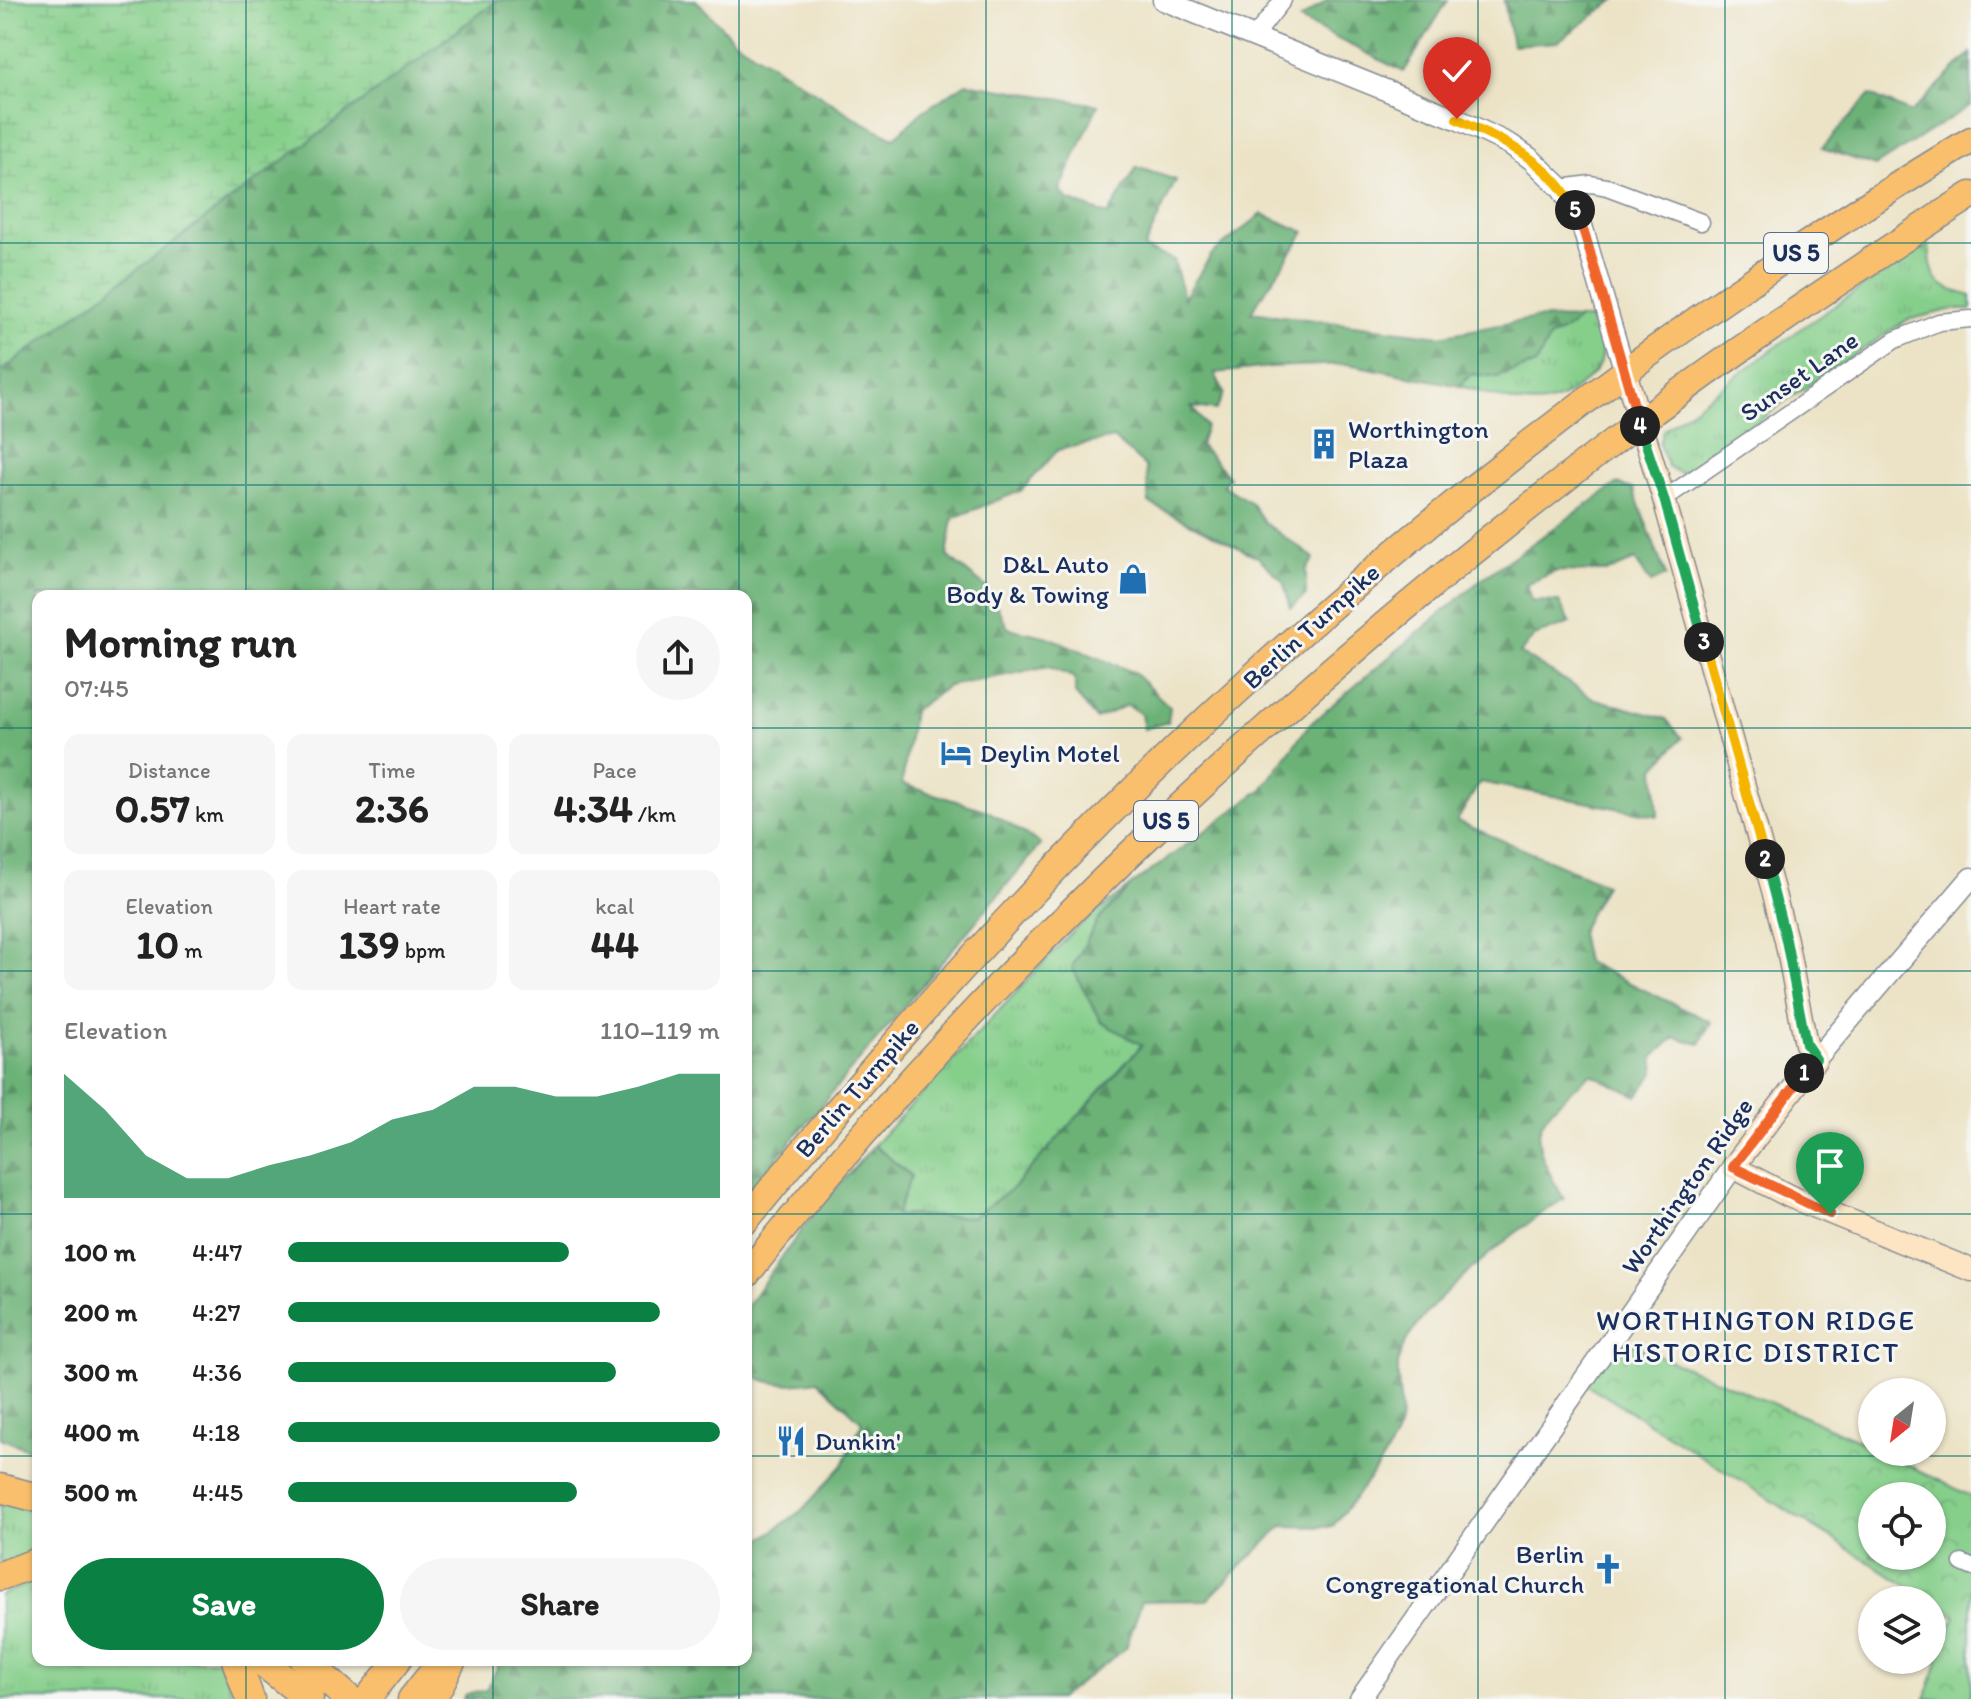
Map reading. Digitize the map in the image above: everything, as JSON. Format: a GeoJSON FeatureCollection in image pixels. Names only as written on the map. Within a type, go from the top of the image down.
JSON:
{"type":"FeatureCollection","features":[{"type":"Feature","properties":{"kind":"highway","name":"Berlin Turnpike"},"geometry":{"type":"LineString","coordinates":[[752,1213],[944,987],[1050,874],[1161,764],[1393,554],[1625,372],[1832,228],[1971,140]]}},
{"type":"Feature","properties":{"kind":"highway","name":"Berlin Turnpike"},"geometry":{"type":"LineString","coordinates":[[752,1268],[916,1074],[1023,961],[1136,849],[1249,744],[1425,593],[1639,423],[1745,346],[1971,195]]}},
{"type":"Feature","properties":{"kind":"highway"},"geometry":{"type":"LineString","coordinates":[[0,1488],[32,1496]]}},
{"type":"Feature","properties":{"kind":"highway"},"geometry":{"type":"LineString","coordinates":[[0,1576],[32,1564]]}},
{"type":"Feature","properties":{"kind":"highway"},"geometry":{"type":"LineString","coordinates":[[238,1666],[250,1699]]}},
{"type":"Feature","properties":{"kind":"highway"},"geometry":{"type":"LineString","coordinates":[[268,1666],[309,1699]]}},
{"type":"Feature","properties":{"kind":"highway"},"geometry":{"type":"LineString","coordinates":[[311,1666],[349,1699]]}},
{"type":"Feature","properties":{"kind":"highway"},"geometry":{"type":"LineString","coordinates":[[367,1699],[393,1666]]}},
{"type":"Feature","properties":{"kind":"highway"},"geometry":{"type":"LineString","coordinates":[[411,1699],[437,1666]]}},
{"type":"Feature","properties":{"kind":"highway"},"geometry":{"type":"LineString","coordinates":[[432,1699],[449,1666]]}},
{"type":"Feature","properties":{"kind":"main road"},"geometry":{"type":"LineString","coordinates":[[1625,372],[1664,499],[1773,890],[1789,952],[1806,1044],[1816,1059]]}},
{"type":"Feature","properties":{"kind":"main road","name":"Worthington Ridge"},"geometry":{"type":"LineString","coordinates":[[1733,1167],[1816,1059]]}},
{"type":"Feature","properties":{"kind":"main road"},"geometry":{"type":"LineString","coordinates":[[1733,1167],[1803,1202],[1971,1270]]}},
{"type":"Feature","properties":{"kind":"street"},"geometry":{"type":"LineString","coordinates":[[1163,0],[1486,132],[1531,159],[1572,203],[1585,235],[1625,372]]}},
{"type":"Feature","properties":{"kind":"street"},"geometry":{"type":"LineString","coordinates":[[1254,37],[1283,0]]}},
{"type":"Feature","properties":{"kind":"street"},"geometry":{"type":"LineString","coordinates":[[1561,188],[1591,184],[1607,187],[1701,222]]}},
{"type":"Feature","properties":{"kind":"street","name":"Sunset Lane"},"geometry":{"type":"LineString","coordinates":[[1664,499],[1895,340],[1939,322],[1971,319]]}},
{"type":"Feature","properties":{"kind":"street","name":"Worthington Ridge"},"geometry":{"type":"LineString","coordinates":[[1816,1059],[1971,878]]}},
{"type":"Feature","properties":{"kind":"street","name":"Worthington Ridge"},"geometry":{"type":"LineString","coordinates":[[1360,1699],[1733,1167]]}},
{"type":"Feature","properties":{"kind":"green space"},"geometry":{"type":"Polygon","coordinates":[[[0,0],[498,0],[0,372],[0,0]]]}},
{"type":"Feature","properties":{"kind":"green space"},"geometry":{"type":"Polygon","coordinates":[[[498,0],[696,0],[734,40],[862,122],[894,138],[922,112],[966,83],[1098,105],[1060,190],[1068,200],[1108,215],[1137,167],[1176,180],[1144,248],[1174,260],[1184,298],[1212,254],[1262,214],[1305,232],[1251,312],[1440,336],[1537,318],[1579,319],[1550,337],[1536,364],[1498,377],[1472,374],[1460,386],[1348,364],[1215,373],[1224,393],[1216,410],[1192,407],[1206,426],[1200,445],[1229,477],[1223,485],[1251,503],[1265,523],[1314,558],[1306,570],[1306,595],[1291,608],[1283,581],[1258,557],[1149,503],[1146,467],[1113,438],[1058,450],[1021,491],[953,518],[947,556],[987,588],[1008,628],[1048,637],[1133,672],[1170,707],[1168,722],[1144,729],[1141,714],[1127,705],[1096,719],[1075,694],[1075,678],[1049,667],[948,686],[913,711],[902,784],[988,811],[1041,844],[752,1188],[752,590],[32,590],[32,1451],[0,1438],[0,372],[498,0]]]}},
{"type":"Feature","properties":{"kind":"green space"},"geometry":{"type":"Polygon","coordinates":[[[1327,0],[1448,0],[1404,72],[1300,20],[1327,0]]]}},
{"type":"Feature","properties":{"kind":"green space"},"geometry":{"type":"Polygon","coordinates":[[[1504,0],[1615,0],[1557,42],[1512,45],[1504,0]]]}},
{"type":"Feature","properties":{"kind":"green space"},"geometry":{"type":"Polygon","coordinates":[[[1971,53],[1971,105],[1875,166],[1822,148],[1870,95],[1911,113],[1971,53]]]}},
{"type":"Feature","properties":{"kind":"green space"},"geometry":{"type":"Polygon","coordinates":[[[1929,246],[1932,268],[1938,281],[1971,296],[1971,310],[1949,310],[1907,320],[1787,400],[1697,469],[1680,473],[1668,467],[1659,444],[1663,430],[1802,328],[1917,250],[1929,246]]]}},
{"type":"Feature","properties":{"kind":"green space"},"geometry":{"type":"Polygon","coordinates":[[[1579,319],[1593,319],[1599,339],[1600,362],[1591,376],[1567,395],[1538,404],[1523,403],[1460,386],[1472,374],[1498,377],[1536,364],[1550,337],[1579,319]]]}},
{"type":"Feature","properties":{"kind":"green space"},"geometry":{"type":"Polygon","coordinates":[[[1617,484],[1633,489],[1666,576],[1651,583],[1635,560],[1607,572],[1557,571],[1526,584],[1531,601],[1559,602],[1571,623],[1534,636],[1520,653],[1595,699],[1666,719],[1682,738],[1655,768],[1658,816],[1480,782],[1457,821],[1605,884],[1580,932],[1586,962],[1711,1022],[1700,1044],[1675,1037],[1653,1057],[1655,1072],[1637,1096],[1591,1074],[1546,1117],[1540,1129],[1539,1142],[1551,1176],[1564,1199],[1470,1270],[1424,1317],[1408,1339],[1398,1367],[1401,1414],[1398,1431],[1377,1468],[1332,1527],[1282,1526],[1207,1600],[1142,1601],[1126,1648],[1059,1699],[463,1699],[465,1695],[486,1690],[498,1666],[752,1666],[752,1547],[802,1510],[843,1465],[862,1422],[818,1381],[770,1382],[752,1374],[752,1299],[810,1218],[874,1145],[911,1176],[896,1215],[972,1217],[1012,1189],[1142,1045],[1101,1022],[1072,967],[1098,920],[1133,884],[1262,789],[1309,725],[1483,578],[1617,484]]]}},
{"type":"Feature","properties":{"kind":"green space"},"geometry":{"type":"Polygon","coordinates":[[[1133,884],[1098,920],[1101,1022],[1142,1045],[1012,1189],[972,1217],[895,1215],[911,1176],[874,1145],[1073,931],[1133,884]]]}},
{"type":"Feature","properties":{"kind":"green space"},"geometry":{"type":"Polygon","coordinates":[[[1613,1329],[1641,1348],[1858,1440],[1858,1466],[1910,1466],[1943,1482],[1858,1482],[1858,1555],[1577,1378],[1613,1329]]]}},
{"type":"Feature","properties":{"kind":"green space"},"geometry":{"type":"Polygon","coordinates":[[[1946,1484],[1971,1496],[1971,1699],[1925,1699],[1934,1674],[1946,1674],[1946,1641],[1955,1616],[1946,1610],[1946,1586],[1907,1586],[1882,1570],[1946,1570],[1946,1484]]]}},
{"type":"Feature","properties":{"kind":"green space"},"geometry":{"type":"Polygon","coordinates":[[[0,1503],[32,1511],[32,1552],[0,1564],[0,1503]]]}},
{"type":"Feature","properties":{"kind":"green space"},"geometry":{"type":"Polygon","coordinates":[[[32,1582],[32,1666],[222,1666],[233,1699],[0,1699],[0,1595],[32,1582]]]}},
{"type":"Feature","properties":{"kind":"place","name":"Worthington Plaza"},"geometry":{"type":"Point","coordinates":[1324,444]}},
{"type":"Feature","properties":{"kind":"place","name":"D&L Auto Body & Towing"},"geometry":{"type":"Point","coordinates":[1133,579]}},
{"type":"Feature","properties":{"kind":"place","name":"Deylin Motel"},"geometry":{"type":"Point","coordinates":[956,753]}},
{"type":"Feature","properties":{"kind":"place","name":"Dunkin'"},"geometry":{"type":"Point","coordinates":[791,1441]}},
{"type":"Feature","properties":{"kind":"place","name":"Berlin Congregational Church"},"geometry":{"type":"Point","coordinates":[1608,1569]}},
{"type":"Feature","properties":{"kind":"district","name":"WORTHINGTON RIDGE HISTORIC DISTRICT"},"geometry":{"type":"Point","coordinates":[1756,1336]}},
{"type":"Feature","properties":{"kind":"route"},"geometry":{"type":"LineString","coordinates":[[1457,119],[1511,145],[1531,159],[1561,188],[1580,219],[1664,499],[1773,890],[1806,1044],[1816,1059],[1733,1167],[1830,1214]]}}]}
